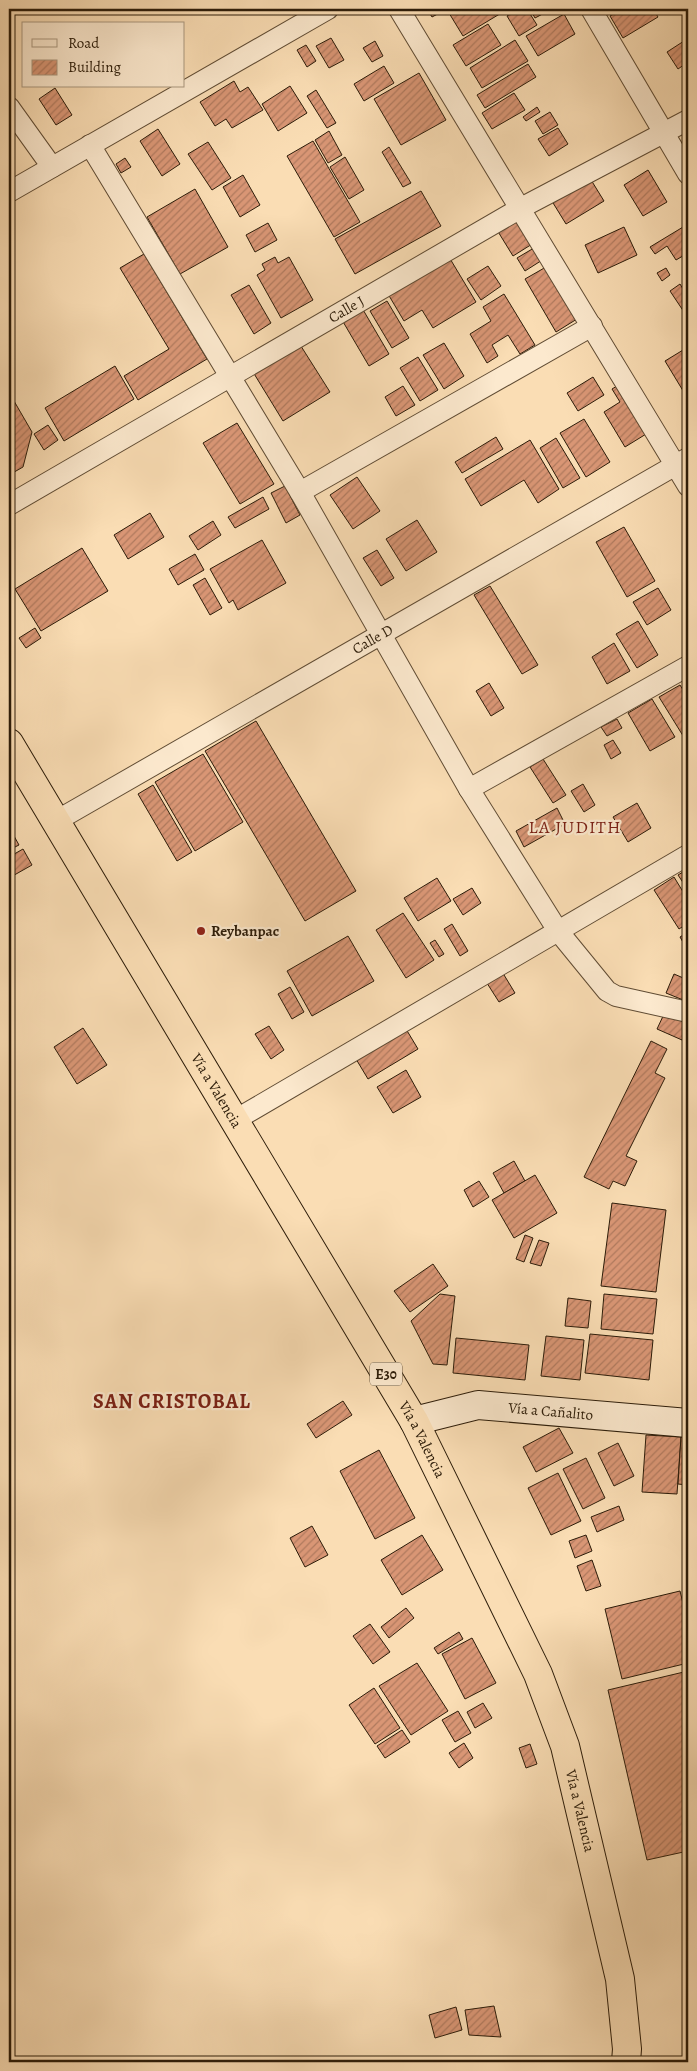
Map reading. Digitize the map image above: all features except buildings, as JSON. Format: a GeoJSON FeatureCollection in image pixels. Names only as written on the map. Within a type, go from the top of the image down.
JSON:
{"type":"FeatureCollection","features":[{"type":"Feature","properties":{"kind":"highway","name":"Vía a Valencia"},"geometry":{"type":"LineString","coordinates":[[9,743],[414,1421],[538,1674],[565,1746],[620,1979],[627,2049],[626,2062]]}},
{"type":"Feature","properties":{"kind":"main road","name":"Vía a Cañalito"},"geometry":{"type":"LineString","coordinates":[[414,1421],[478,1405],[688,1423]]}},
{"type":"Feature","properties":{"kind":"street"},"geometry":{"type":"LineString","coordinates":[[9,192],[328,9]]}},
{"type":"Feature","properties":{"kind":"street"},"geometry":{"type":"LineString","coordinates":[[399,9],[519,209],[592,326],[682,461],[688,486]]}},
{"type":"Feature","properties":{"kind":"street"},"geometry":{"type":"LineString","coordinates":[[591,9],[688,174]]}},
{"type":"Feature","properties":{"kind":"street"},"geometry":{"type":"LineString","coordinates":[[9,107],[52,167]]}},
{"type":"Feature","properties":{"kind":"street","name":"Calle J"},"geometry":{"type":"LineString","coordinates":[[9,505],[519,209],[688,120]]}},
{"type":"Feature","properties":{"kind":"street"},"geometry":{"type":"LineString","coordinates":[[90,145],[300,492],[469,789],[558,931],[607,991],[616,996],[688,1012]]}},
{"type":"Feature","properties":{"kind":"street"},"geometry":{"type":"LineString","coordinates":[[300,492],[592,326]]}},
{"type":"Feature","properties":{"kind":"street","name":"Calle D"},"geometry":{"type":"LineString","coordinates":[[56,821],[383,635],[682,461]]}},
{"type":"Feature","properties":{"kind":"street"},"geometry":{"type":"LineString","coordinates":[[469,789],[688,666]]}},
{"type":"Feature","properties":{"kind":"street"},"geometry":{"type":"LineString","coordinates":[[235,1120],[688,855]]}},
{"type":"Feature","properties":{"kind":"place","name":"Reybanpac"},"geometry":{"type":"Point","coordinates":[201,931]}},
{"type":"Feature","properties":{"kind":"district","name":"LA JUDITH"},"geometry":{"type":"Point","coordinates":[575,827]}},
{"type":"Feature","properties":{"kind":"district","name":"SAN CRISTOBAL"},"geometry":{"type":"Point","coordinates":[172,1401]}}]}
